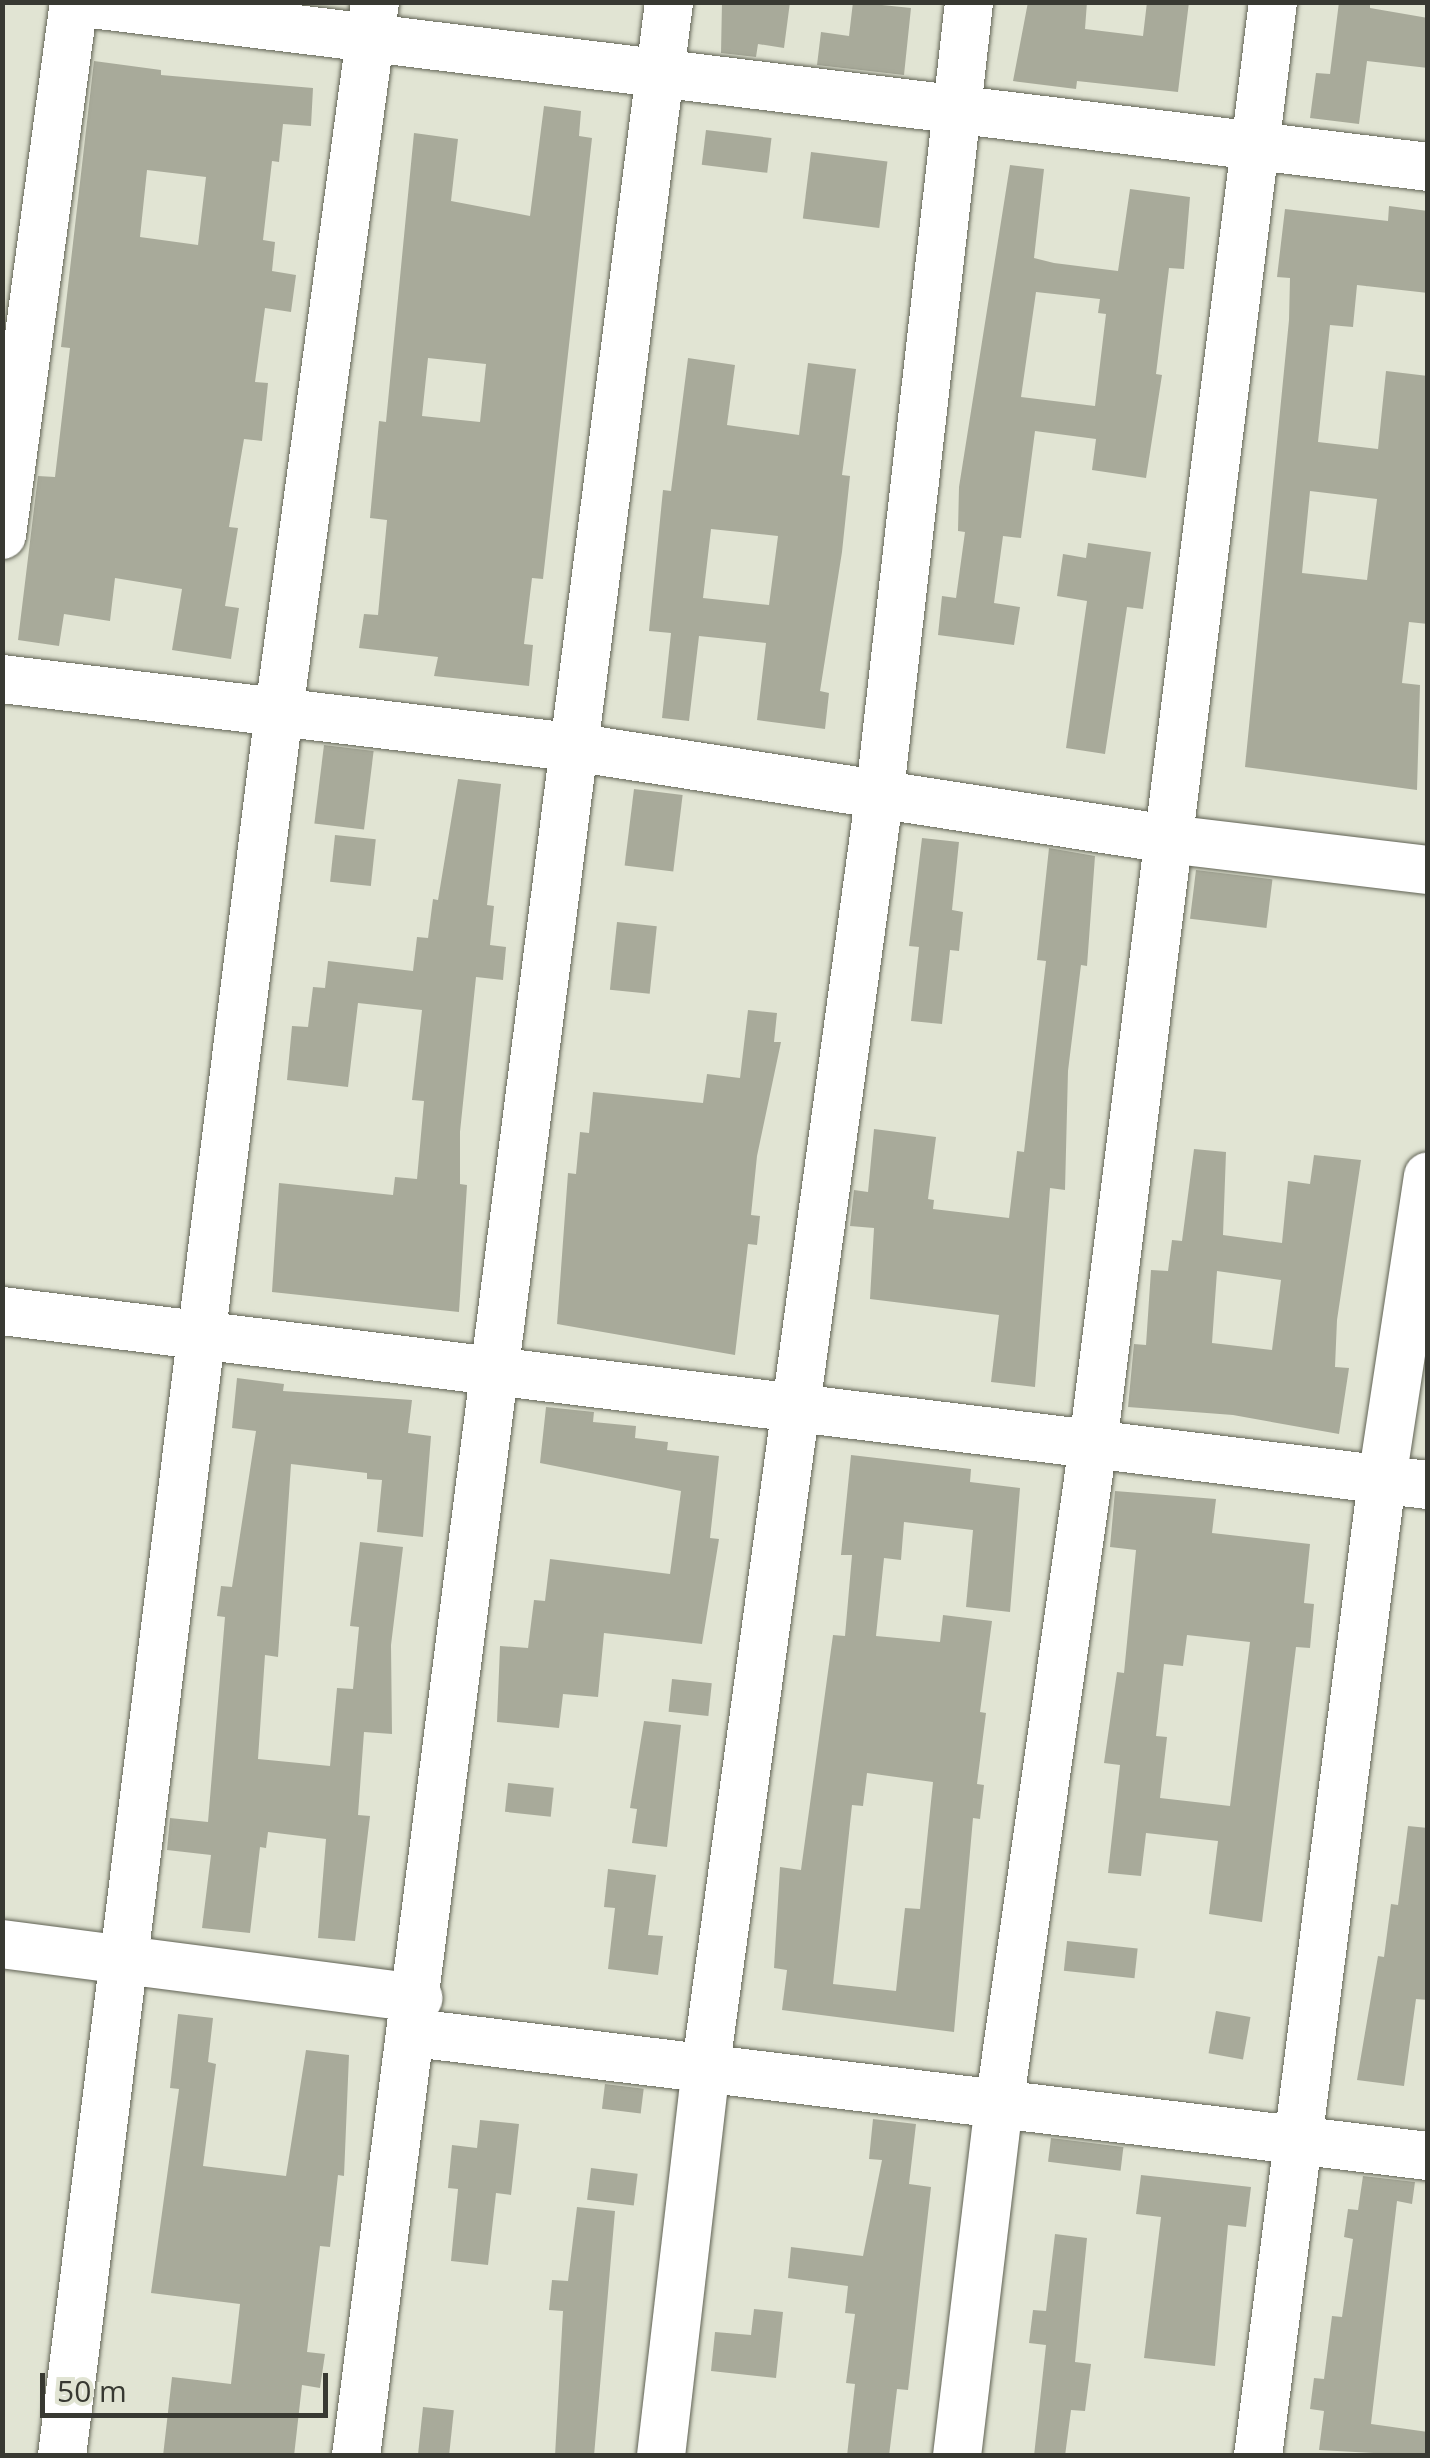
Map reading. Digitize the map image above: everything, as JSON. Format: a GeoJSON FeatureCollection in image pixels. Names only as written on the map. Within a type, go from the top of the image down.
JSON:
{"type":"FeatureCollection","features":[{"type":"Feature","properties":{"kind":"street"},"geometry":{"type":"LineString","coordinates":[[2,535],[74,2],[373,22],[659,74],[954,114],[1428,167]]}},
{"type":"Feature","properties":{"kind":"street"},"geometry":{"type":"LineString","coordinates":[[356,2456],[579,748],[670,2]]}},
{"type":"Feature","properties":{"kind":"street"},"geometry":{"type":"LineString","coordinates":[[661,2456],[706,2064],[880,791],[969,2]]}},
{"type":"Feature","properties":{"kind":"street"},"geometry":{"type":"LineString","coordinates":[[957,2456],[999,2106],[1093,1445],[1273,2]]}},
{"type":"Feature","properties":{"kind":"street"},"geometry":{"type":"LineString","coordinates":[[62,2456],[205,1332],[279,710],[373,22]]}},
{"type":"Feature","properties":{"kind":"street"},"geometry":{"type":"LineString","coordinates":[[2,679],[579,748],[880,791],[1168,839],[1428,870]]}},
{"type":"Feature","properties":{"kind":"street"},"geometry":{"type":"LineString","coordinates":[[1258,2456],[1405,1482],[1428,1176]]}},
{"type":"Feature","properties":{"kind":"street"},"geometry":{"type":"LineString","coordinates":[[2,1311],[205,1332],[496,1376],[1405,1482]]}},
{"type":"Feature","properties":{"kind":"street"},"geometry":{"type":"LineString","coordinates":[[2,1944],[124,1957],[416,2015],[706,2064],[999,2106],[1428,2156]]}},
{"type":"Feature","properties":{"kind":"building"},"geometry":{"type":"Polygon","coordinates":[[[722,2],[790,2],[784,48],[758,44],[756,57],[721,53],[722,2]]]}},
{"type":"Feature","properties":{"kind":"building"},"geometry":{"type":"Polygon","coordinates":[[[853,2],[911,8],[904,75],[817,65],[821,32],[849,36],[853,2]]]}},
{"type":"Feature","properties":{"kind":"building"},"geometry":{"type":"Polygon","coordinates":[[[1028,2],[1087,2],[1085,29],[1143,36],[1147,2],[1189,2],[1178,92],[1077,81],[1076,89],[1013,81],[1028,2]]]}},
{"type":"Feature","properties":{"kind":"building"},"geometry":{"type":"Polygon","coordinates":[[[1339,2],[1370,2],[1370,8],[1428,18],[1428,68],[1367,61],[1359,124],[1310,118],[1316,73],[1330,74],[1339,2]]]}},
{"type":"Feature","properties":{"kind":"building"},"geometry":{"type":"Polygon","coordinates":[[[94,61],[161,70],[161,75],[313,88],[311,126],[283,124],[279,162],[272,161],[263,240],[275,242],[272,271],[296,275],[291,312],[265,308],[255,382],[268,383],[262,441],[244,439],[229,527],[238,528],[225,606],[239,608],[231,659],[172,650],[182,589],[115,578],[110,621],[64,614],[59,646],[18,640],[38,476],[55,477],[70,348],[61,347],[94,61]],[[147,170],[140,237],[198,245],[206,177],[147,170]]]}},
{"type":"Feature","properties":{"kind":"building"},"geometry":{"type":"Polygon","coordinates":[[[544,106],[581,111],[579,136],[592,138],[543,579],[532,578],[524,644],[533,645],[529,686],[434,676],[438,657],[359,648],[364,614],[378,615],[387,520],[370,518],[379,421],[386,422],[414,133],[458,139],[451,201],[530,216],[544,106]],[[428,358],[422,416],[480,422],[486,364],[428,358]]]}},
{"type":"Feature","properties":{"kind":"building"},"geometry":{"type":"Polygon","coordinates":[[[706,130],[772,138],[767,173],[702,165],[706,130]]]}},
{"type":"Feature","properties":{"kind":"building"},"geometry":{"type":"Polygon","coordinates":[[[811,152],[887,161],[879,228],[803,219],[811,152]]]}},
{"type":"Feature","properties":{"kind":"building"},"geometry":{"type":"Polygon","coordinates":[[[1010,165],[1044,169],[1034,258],[1054,263],[1118,271],[1130,189],[1190,197],[1184,269],[1169,268],[1156,374],[1162,375],[1146,478],[1092,470],[1096,439],[1035,431],[1021,538],[1003,536],[994,603],[1020,607],[1014,645],[938,635],[942,596],[956,598],[965,532],[958,531],[959,487],[1010,165]],[[1036,292],[1021,397],[1095,406],[1106,314],[1098,313],[1100,299],[1036,292]]]}},
{"type":"Feature","properties":{"kind":"building"},"geometry":{"type":"Polygon","coordinates":[[[1389,206],[1428,211],[1428,293],[1357,285],[1353,327],[1330,325],[1318,442],[1378,449],[1386,371],[1428,376],[1428,624],[1409,622],[1402,683],[1420,685],[1417,790],[1245,767],[1289,320],[1290,278],[1277,277],[1285,209],[1388,221],[1389,206]],[[1310,491],[1302,573],[1367,580],[1377,499],[1310,491]]]}},
{"type":"Feature","properties":{"kind":"building"},"geometry":{"type":"Polygon","coordinates":[[[688,358],[735,365],[727,425],[799,435],[808,363],[856,369],[842,475],[850,476],[842,552],[820,691],[829,693],[825,729],[757,720],[766,643],[699,636],[689,721],[662,718],[671,633],[649,631],[663,490],[671,491],[688,358]],[[711,529],[703,598],[769,605],[778,536],[711,529]]]}},
{"type":"Feature","properties":{"kind":"building"},"geometry":{"type":"Polygon","coordinates":[[[1088,543],[1151,552],[1143,609],[1127,607],[1105,754],[1066,748],[1087,601],[1057,596],[1063,554],[1086,558],[1088,543]]]}},
{"type":"Feature","properties":{"kind":"building"},"geometry":{"type":"Polygon","coordinates":[[[324,745],[374,751],[364,830],[314,823],[324,745]]]}},
{"type":"Feature","properties":{"kind":"building"},"geometry":{"type":"Polygon","coordinates":[[[458,779],[501,784],[487,905],[494,906],[490,945],[506,947],[503,980],[476,977],[460,1132],[460,1184],[467,1185],[459,1312],[272,1292],[279,1183],[393,1195],[395,1177],[417,1179],[424,1101],[412,1100],[422,1010],[358,1003],[348,1087],[287,1080],[292,1026],[308,1027],[313,987],[325,988],[328,961],[413,971],[417,937],[428,938],[433,899],[438,900],[458,779]]]}},
{"type":"Feature","properties":{"kind":"building"},"geometry":{"type":"Polygon","coordinates":[[[634,789],[683,795],[673,871],[625,865],[634,789]]]}},
{"type":"Feature","properties":{"kind":"building"},"geometry":{"type":"Polygon","coordinates":[[[335,835],[376,839],[371,886],[330,882],[335,835]]]}},
{"type":"Feature","properties":{"kind":"building"},"geometry":{"type":"Polygon","coordinates":[[[922,838],[959,842],[952,910],[963,912],[959,951],[950,950],[942,1024],[911,1021],[919,947],[909,946],[922,838]]]}},
{"type":"Feature","properties":{"kind":"building"},"geometry":{"type":"Polygon","coordinates":[[[1049,848],[1095,856],[1087,966],[1081,965],[1068,1071],[1065,1190],[1050,1188],[1035,1387],[991,1382],[999,1315],[870,1299],[874,1228],[850,1226],[854,1190],[868,1192],[874,1129],[936,1137],[928,1199],[934,1200],[933,1209],[1009,1218],[1017,1151],[1024,1152],[1046,961],[1037,960],[1049,848]]]}},
{"type":"Feature","properties":{"kind":"building"},"geometry":{"type":"Polygon","coordinates":[[[1196,870],[1272,879],[1266,928],[1190,919],[1196,870]]]}},
{"type":"Feature","properties":{"kind":"building"},"geometry":{"type":"Polygon","coordinates":[[[617,922],[657,926],[650,994],[610,990],[617,922]]]}},
{"type":"Feature","properties":{"kind":"building"},"geometry":{"type":"Polygon","coordinates":[[[748,1010],[777,1013],[774,1042],[781,1042],[757,1156],[751,1215],[760,1216],[757,1245],[748,1244],[735,1355],[557,1324],[568,1173],[576,1174],[580,1132],[589,1133],[593,1092],[703,1103],[707,1074],[740,1078],[748,1010]]]}},
{"type":"Feature","properties":{"kind":"building"},"geometry":{"type":"Polygon","coordinates":[[[1194,1149],[1226,1152],[1223,1235],[1282,1243],[1288,1181],[1310,1184],[1314,1155],[1361,1160],[1337,1320],[1335,1367],[1349,1368],[1339,1434],[1233,1415],[1128,1407],[1134,1344],[1146,1345],[1151,1270],[1168,1271],[1172,1240],[1182,1241],[1194,1149]],[[1217,1271],[1212,1343],[1272,1350],[1281,1280],[1217,1271]]]}},
{"type":"Feature","properties":{"kind":"building"},"geometry":{"type":"Polygon","coordinates":[[[237,1378],[284,1384],[283,1391],[412,1400],[408,1433],[431,1436],[423,1537],[377,1532],[382,1480],[367,1479],[367,1473],[291,1464],[278,1657],[265,1655],[258,1759],[330,1766],[337,1688],[353,1689],[359,1627],[350,1626],[360,1542],[403,1547],[391,1645],[392,1734],[364,1732],[358,1815],[370,1816],[355,1941],[318,1938],[326,1839],[268,1832],[266,1848],[260,1847],[250,1933],[202,1928],[211,1855],[167,1850],[170,1818],[208,1822],[225,1617],[217,1616],[221,1586],[232,1587],[256,1431],[232,1428],[237,1378]]]}},
{"type":"Feature","properties":{"kind":"building"},"geometry":{"type":"Polygon","coordinates":[[[546,1407],[594,1412],[593,1422],[636,1426],[635,1438],[668,1442],[667,1450],[719,1456],[710,1538],[719,1539],[702,1644],[604,1633],[598,1697],[563,1694],[559,1728],[497,1722],[500,1646],[528,1648],[534,1600],[545,1601],[550,1559],[670,1574],[681,1491],[540,1463],[546,1407]]]}},
{"type":"Feature","properties":{"kind":"building"},"geometry":{"type":"Polygon","coordinates":[[[851,1455],[971,1469],[970,1482],[1020,1488],[1010,1612],[966,1607],[973,1530],[904,1522],[901,1560],[884,1558],[876,1636],[940,1642],[943,1615],[992,1621],[980,1712],[986,1713],[977,1784],[984,1785],[980,1819],[973,1818],[954,2032],[782,2010],[787,1970],[774,1968],[780,1867],[801,1870],[833,1635],[845,1636],[852,1555],[841,1555],[851,1455]],[[867,1773],[863,1806],[852,1805],[833,1984],[896,1991],[905,1908],[920,1909],[933,1782],[867,1773]]]}},
{"type":"Feature","properties":{"kind":"building"},"geometry":{"type":"Polygon","coordinates":[[[1115,1491],[1216,1499],[1212,1533],[1310,1544],[1304,1603],[1314,1604],[1310,1648],[1296,1647],[1262,1922],[1209,1914],[1218,1841],[1146,1833],[1141,1876],[1108,1873],[1120,1765],[1104,1763],[1117,1672],[1124,1673],[1136,1550],[1110,1547],[1115,1491]],[[1187,1635],[1183,1666],[1164,1664],[1156,1736],[1167,1737],[1160,1798],[1230,1806],[1250,1642],[1187,1635]]]}},
{"type":"Feature","properties":{"kind":"building"},"geometry":{"type":"Polygon","coordinates":[[[672,1679],[712,1683],[708,1716],[669,1712],[672,1679]]]}},
{"type":"Feature","properties":{"kind":"building"},"geometry":{"type":"Polygon","coordinates":[[[644,1721],[681,1725],[667,1847],[632,1843],[637,1809],[630,1808],[644,1721]]]}},
{"type":"Feature","properties":{"kind":"building"},"geometry":{"type":"Polygon","coordinates":[[[508,1783],[554,1788],[551,1817],[505,1812],[508,1783]]]}},
{"type":"Feature","properties":{"kind":"building"},"geometry":{"type":"Polygon","coordinates":[[[1408,1826],[1428,1828],[1428,2000],[1416,1999],[1404,2086],[1357,2080],[1378,1956],[1384,1957],[1391,1904],[1398,1905],[1408,1826]]]}},
{"type":"Feature","properties":{"kind":"building"},"geometry":{"type":"Polygon","coordinates":[[[608,1869],[656,1875],[648,1935],[663,1936],[658,1975],[608,1969],[615,1908],[604,1907],[608,1869]]]}},
{"type":"Feature","properties":{"kind":"building"},"geometry":{"type":"Polygon","coordinates":[[[1067,1941],[1138,1948],[1134,1978],[1064,1971],[1067,1941]]]}},
{"type":"Feature","properties":{"kind":"building"},"geometry":{"type":"Polygon","coordinates":[[[1216,2011],[1250,2017],[1243,2059],[1209,2053],[1216,2011]]]}},
{"type":"Feature","properties":{"kind":"building"},"geometry":{"type":"Polygon","coordinates":[[[178,2014],[213,2018],[208,2062],[216,2064],[203,2166],[286,2176],[306,2050],[349,2055],[344,2176],[338,2175],[330,2247],[320,2246],[307,2352],[325,2354],[320,2388],[302,2385],[294,2456],[163,2456],[172,2377],[231,2384],[240,2304],[151,2293],[179,2089],[170,2088],[178,2014]]]}},
{"type":"Feature","properties":{"kind":"building"},"geometry":{"type":"Polygon","coordinates":[[[605,2084],[644,2089],[641,2114],[602,2109],[605,2084]]]}},
{"type":"Feature","properties":{"kind":"building"},"geometry":{"type":"Polygon","coordinates":[[[873,2119],[916,2124],[909,2184],[931,2187],[908,2390],[897,2389],[889,2456],[847,2456],[855,2384],[846,2383],[855,2314],[845,2313],[848,2286],[788,2278],[791,2247],[863,2256],[882,2160],[869,2159],[873,2119]]]}},
{"type":"Feature","properties":{"kind":"building"},"geometry":{"type":"Polygon","coordinates":[[[480,2120],[519,2124],[511,2195],[496,2193],[488,2265],[451,2261],[458,2189],[448,2188],[452,2145],[477,2148],[480,2120]]]}},
{"type":"Feature","properties":{"kind":"building"},"geometry":{"type":"Polygon","coordinates":[[[1051,2138],[1123,2147],[1121,2171],[1048,2162],[1051,2138]]]}},
{"type":"Feature","properties":{"kind":"building"},"geometry":{"type":"Polygon","coordinates":[[[591,2168],[638,2174],[634,2205],[587,2200],[591,2168]]]}},
{"type":"Feature","properties":{"kind":"building"},"geometry":{"type":"Polygon","coordinates":[[[1141,2175],[1251,2187],[1246,2227],[1228,2225],[1215,2366],[1144,2358],[1161,2217],[1136,2214],[1141,2175]]]}},
{"type":"Feature","properties":{"kind":"building"},"geometry":{"type":"Polygon","coordinates":[[[1363,2176],[1415,2182],[1412,2204],[1397,2201],[1371,2424],[1428,2432],[1428,2456],[1319,2450],[1324,2411],[1310,2409],[1314,2378],[1324,2379],[1332,2316],[1342,2317],[1353,2239],[1344,2237],[1348,2209],[1358,2210],[1363,2176]]]}},
{"type":"Feature","properties":{"kind":"building"},"geometry":{"type":"Polygon","coordinates":[[[577,2207],[615,2211],[594,2456],[555,2456],[563,2311],[549,2310],[552,2280],[568,2281],[577,2207]]]}},
{"type":"Feature","properties":{"kind":"building"},"geometry":{"type":"Polygon","coordinates":[[[1055,2234],[1087,2238],[1075,2362],[1091,2364],[1085,2411],[1071,2410],[1065,2456],[1034,2456],[1046,2345],[1029,2343],[1033,2310],[1046,2311],[1055,2234]]]}},
{"type":"Feature","properties":{"kind":"building"},"geometry":{"type":"Polygon","coordinates":[[[754,2309],[783,2312],[776,2378],[711,2371],[715,2332],[751,2335],[754,2309]]]}},
{"type":"Feature","properties":{"kind":"building"},"geometry":{"type":"Polygon","coordinates":[[[423,2407],[454,2410],[449,2456],[418,2456],[423,2407]]]}}]}
